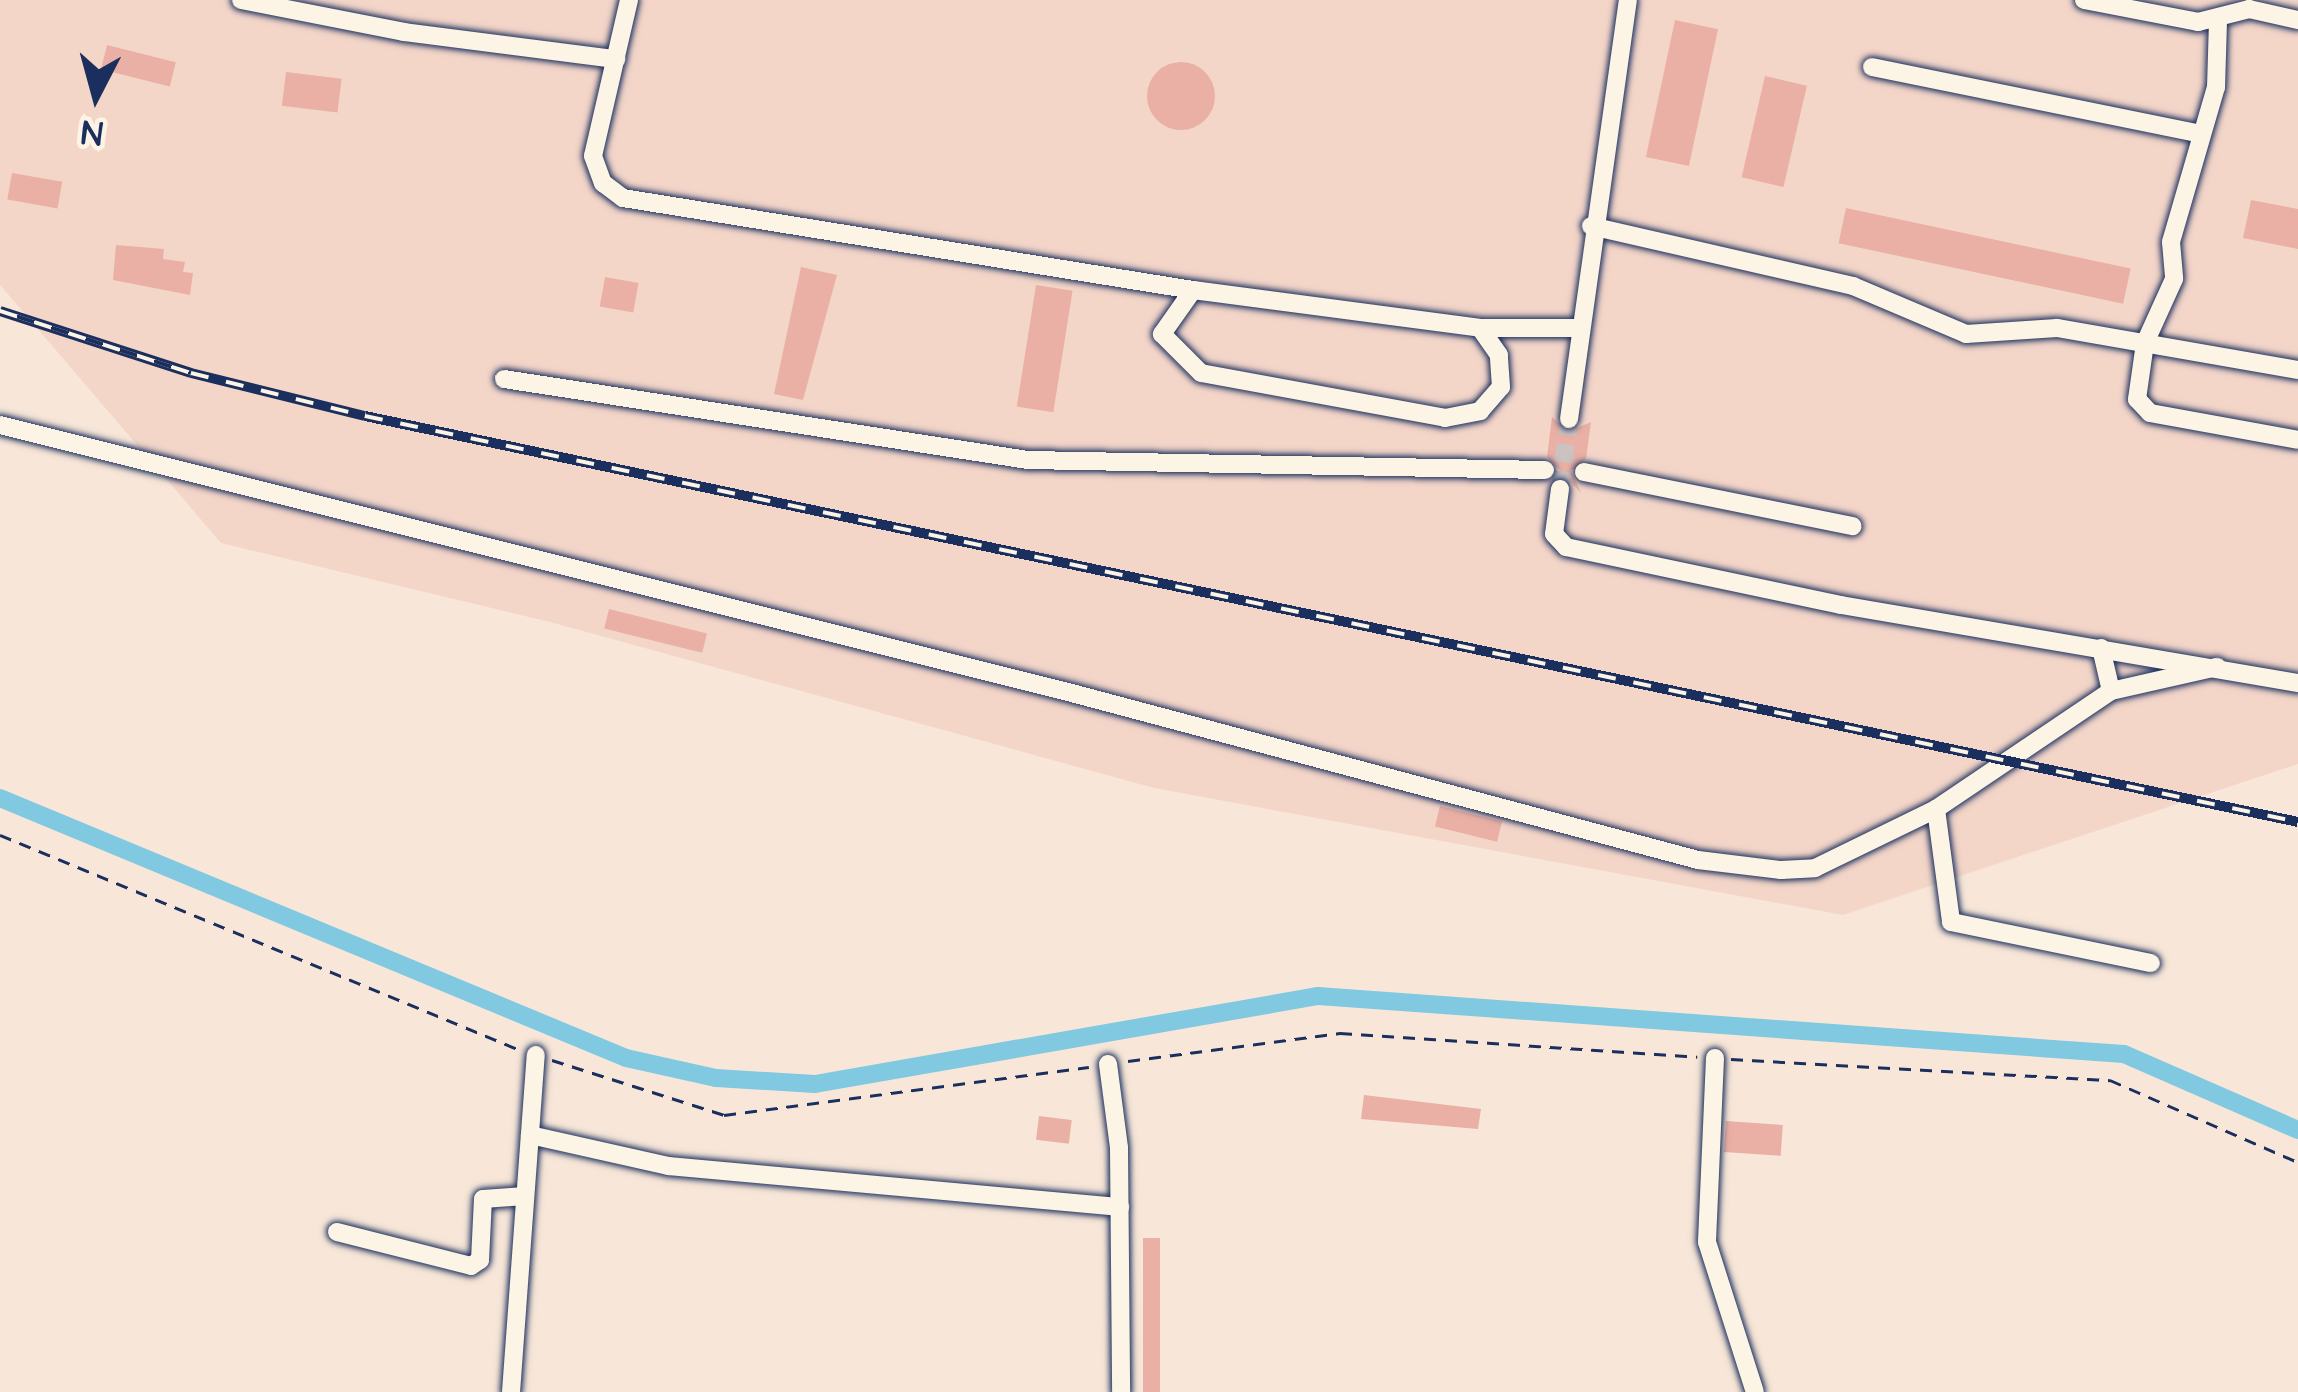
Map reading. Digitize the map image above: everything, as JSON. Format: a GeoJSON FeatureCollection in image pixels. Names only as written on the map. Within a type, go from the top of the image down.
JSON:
{"type":"FeatureCollection","features":[{"type":"Feature","properties":{"kind":"street"},"geometry":{"type":"LineString","coordinates":[[242,0],[404,32],[616,59]]}},
{"type":"Feature","properties":{"kind":"street"},"geometry":{"type":"LineString","coordinates":[[628,0],[593,156],[603,184],[623,198],[1193,290],[1480,328],[1579,328]]}},
{"type":"Feature","properties":{"kind":"street"},"geometry":{"type":"LineString","coordinates":[[1569,419],[1591,226],[1628,0]]}},
{"type":"Feature","properties":{"kind":"street"},"geometry":{"type":"LineString","coordinates":[[2084,0],[2218,21],[2249,9],[2298,20]]}},
{"type":"Feature","properties":{"kind":"street"},"geometry":{"type":"LineString","coordinates":[[2218,21],[2216,87],[2187,207],[2171,242],[2174,279],[2145,343],[2137,399],[2150,412],[2298,440]]}},
{"type":"Feature","properties":{"kind":"street"},"geometry":{"type":"LineString","coordinates":[[1872,68],[2201,134]]}},
{"type":"Feature","properties":{"kind":"street"},"geometry":{"type":"LineString","coordinates":[[1591,226],[1853,286],[1966,334],[2056,328],[2298,370]]}},
{"type":"Feature","properties":{"kind":"street"},"geometry":{"type":"LineString","coordinates":[[1193,290],[1162,334],[1201,374],[1445,418],[1480,411],[1501,388],[1499,355],[1480,328]]}},
{"type":"Feature","properties":{"kind":"street"},"geometry":{"type":"LineString","coordinates":[[504,379],[1028,460],[1545,470]]}},
{"type":"Feature","properties":{"kind":"street"},"geometry":{"type":"LineString","coordinates":[[0,425],[1068,692],[1698,860],[1815,868],[1936,809],[2110,691],[2217,667]]}},
{"type":"Feature","properties":{"kind":"street"},"geometry":{"type":"LineString","coordinates":[[1584,472],[1853,526]]}},
{"type":"Feature","properties":{"kind":"street"},"geometry":{"type":"LineString","coordinates":[[1560,490],[1555,534],[1566,547],[2298,683]]}},
{"type":"Feature","properties":{"kind":"street"},"geometry":{"type":"LineString","coordinates":[[2101,648],[2110,691]]}},
{"type":"Feature","properties":{"kind":"street"},"geometry":{"type":"LineString","coordinates":[[1936,809],[1952,922],[2151,963]]}},
{"type":"Feature","properties":{"kind":"street"},"geometry":{"type":"LineString","coordinates":[[511,1392],[536,1055]]}},
{"type":"Feature","properties":{"kind":"street"},"geometry":{"type":"LineString","coordinates":[[1715,1058],[1707,1242],[1755,1392]]}},
{"type":"Feature","properties":{"kind":"street"},"geometry":{"type":"LineString","coordinates":[[1108,1064],[1120,1207],[1121,1392]]}},
{"type":"Feature","properties":{"kind":"street"},"geometry":{"type":"LineString","coordinates":[[530,1135],[669,1166],[1120,1207]]}},
{"type":"Feature","properties":{"kind":"street"},"geometry":{"type":"LineString","coordinates":[[337,1232],[472,1267],[480,1260],[484,1199],[525,1196]]}},
{"type":"Feature","properties":{"kind":"path"},"geometry":{"type":"LineString","coordinates":[[0,836],[536,1055],[724,1114],[1340,1033],[2110,1080],[2298,1162]]}},
{"type":"Feature","properties":{"kind":"shaded area"},"geometry":{"type":"Polygon","coordinates":[[[0,0],[2298,0],[2298,764],[1843,915],[1154,788],[550,622],[221,543],[0,285],[0,0]]]}},
{"type":"Feature","properties":{"kind":"building"},"geometry":{"type":"Polygon","coordinates":[[[1675,20],[1718,29],[1689,166],[1646,157],[1675,20]]]}},
{"type":"Feature","properties":{"kind":"building"},"geometry":{"type":"Polygon","coordinates":[[[107,45],[176,62],[170,86],[101,69],[107,45]]]}},
{"type":"Feature","properties":{"kind":"building"},"geometry":{"type":"Polygon","coordinates":[[[1181,62],[1205,72],[1215,96],[1205,120],[1181,130],[1157,120],[1147,96],[1157,72],[1181,62]]]}},
{"type":"Feature","properties":{"kind":"building"},"geometry":{"type":"Polygon","coordinates":[[[286,72],[342,79],[337,113],[282,106],[286,72]]]}},
{"type":"Feature","properties":{"kind":"building"},"geometry":{"type":"Polygon","coordinates":[[[1765,76],[1807,86],[1784,187],[1742,177],[1765,76]]]}},
{"type":"Feature","properties":{"kind":"building"},"geometry":{"type":"Polygon","coordinates":[[[12,173],[62,182],[58,208],[7,200],[12,173]]]}},
{"type":"Feature","properties":{"kind":"building"},"geometry":{"type":"Polygon","coordinates":[[[2251,200],[2298,209],[2298,249],[2243,238],[2251,200]]]}},
{"type":"Feature","properties":{"kind":"building"},"geometry":{"type":"Polygon","coordinates":[[[1846,208],[2131,269],[2123,304],[1839,243],[1846,208]]]}},
{"type":"Feature","properties":{"kind":"building"},"geometry":{"type":"Polygon","coordinates":[[[116,245],[164,249],[163,259],[185,262],[183,272],[193,273],[190,295],[113,280],[116,245]]]}},
{"type":"Feature","properties":{"kind":"building"},"geometry":{"type":"Polygon","coordinates":[[[801,267],[837,275],[803,400],[774,394],[801,267]]]}},
{"type":"Feature","properties":{"kind":"building"},"geometry":{"type":"Polygon","coordinates":[[[605,277],[638,283],[633,312],[600,307],[605,277]]]}},
{"type":"Feature","properties":{"kind":"building"},"geometry":{"type":"Polygon","coordinates":[[[1036,285],[1073,291],[1053,412],[1017,406],[1036,285]]]}},
{"type":"Feature","properties":{"kind":"building"},"geometry":{"type":"Polygon","coordinates":[[[1552,417],[1568,432],[1591,422],[1586,459],[1571,471],[1581,493],[1547,457],[1552,417]]]}},
{"type":"Feature","properties":{"kind":"building"},"geometry":{"type":"Polygon","coordinates":[[[609,609],[707,633],[702,653],[604,628],[609,609]]]}},
{"type":"Feature","properties":{"kind":"building"},"geometry":{"type":"Polygon","coordinates":[[[1440,806],[1502,821],[1497,842],[1435,826],[1440,806]]]}},
{"type":"Feature","properties":{"kind":"building"},"geometry":{"type":"Polygon","coordinates":[[[1364,1095],[1481,1109],[1478,1129],[1361,1119],[1364,1095]]]}},
{"type":"Feature","properties":{"kind":"building"},"geometry":{"type":"Polygon","coordinates":[[[1039,1116],[1072,1120],[1069,1144],[1036,1140],[1039,1116]]]}},
{"type":"Feature","properties":{"kind":"building"},"geometry":{"type":"Polygon","coordinates":[[[1726,1121],[1783,1125],[1781,1156],[1724,1152],[1726,1121]]]}},
{"type":"Feature","properties":{"kind":"building"},"geometry":{"type":"Polygon","coordinates":[[[1143,1238],[1160,1238],[1160,1392],[1143,1392],[1143,1238]]]}},
{"type":"Feature","properties":{"kind":"waterway"},"geometry":{"type":"LineString","coordinates":[[0,798],[626,1058],[716,1078],[815,1084],[1318,996],[2124,1054],[2298,1130]]}},
{"type":"Feature","properties":{"kind":"tunnel"},"geometry":{"type":"LineString","coordinates":[[1560,489],[1569,419]]}},
{"type":"Feature","properties":{"kind":"railway"},"geometry":{"type":"LineString","coordinates":[[0,311],[191,373],[365,416],[2298,822]]}}]}
